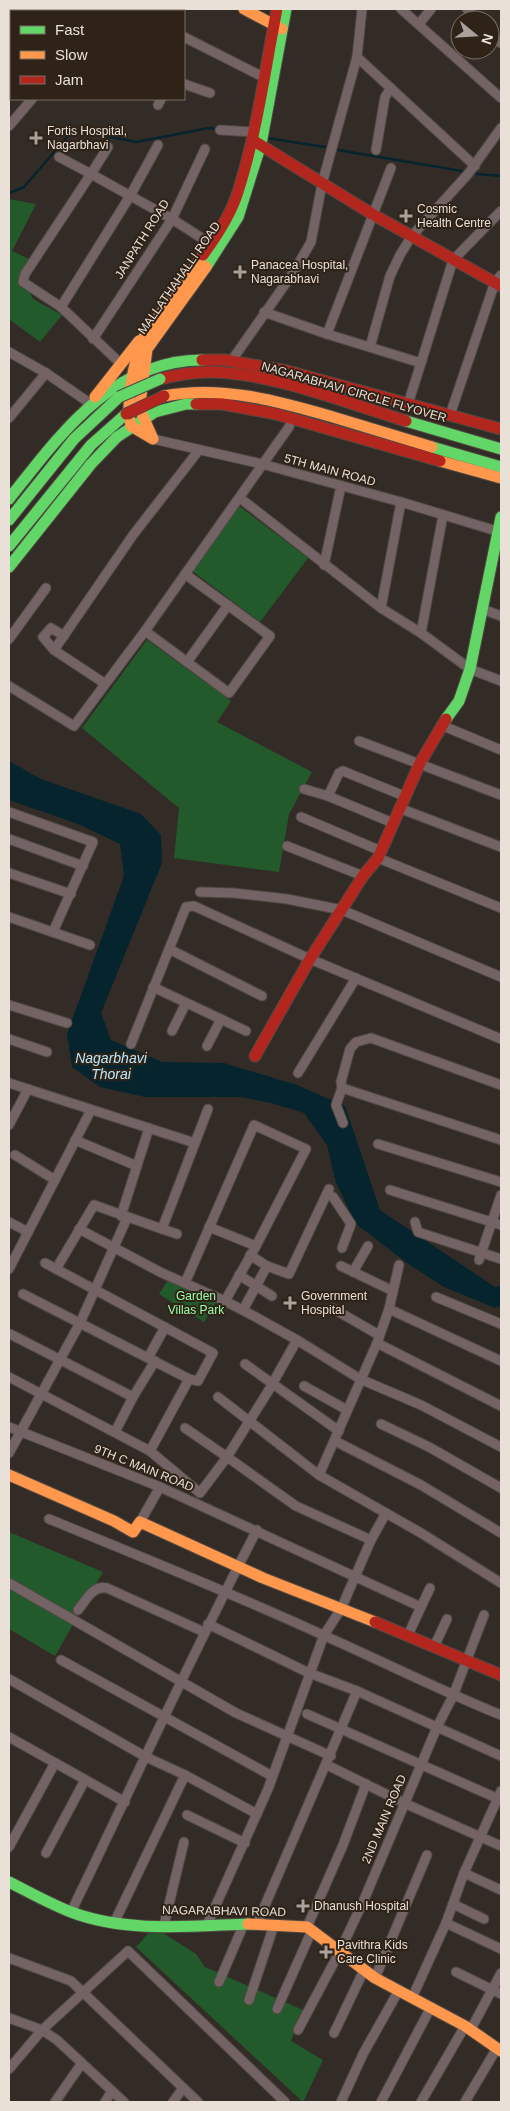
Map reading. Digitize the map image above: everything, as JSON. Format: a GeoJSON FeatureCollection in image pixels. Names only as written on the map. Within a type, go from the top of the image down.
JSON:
{"type":"FeatureCollection","features":[{"type":"Feature","properties":{"kind":"main road"},"geometry":{"type":"LineString","coordinates":[[244,9],[279,27]]}},
{"type":"Feature","properties":{"kind":"main road","name":"MALLATHAHALLI ROAD"},"geometry":{"type":"LineString","coordinates":[[138,375],[147,349],[198,280],[238,217],[279,27],[277,9]]}},
{"type":"Feature","properties":{"kind":"main road","name":"MALLATHAHALLI ROAD"},"geometry":{"type":"LineString","coordinates":[[153,439],[143,418],[139,397],[139,347],[146,333],[211,244],[238,192],[256,138],[265,78],[286,9]]}},
{"type":"Feature","properties":{"kind":"main road"},"geometry":{"type":"LineString","coordinates":[[256,138],[322,184],[411,237],[453,260],[499,281]]}},
{"type":"Feature","properties":{"kind":"main road"},"geometry":{"type":"LineString","coordinates":[[159,331],[155,342],[158,351],[165,359],[178,361],[232,360],[270,366],[501,429]]}},
{"type":"Feature","properties":{"kind":"main road"},"geometry":{"type":"LineString","coordinates":[[91,404],[103,384],[146,333]]}},
{"type":"Feature","properties":{"kind":"main road"},"geometry":{"type":"LineString","coordinates":[[9,499],[53,444],[91,404],[112,388],[138,375],[178,361]]}},
{"type":"Feature","properties":{"kind":"main road","name":"NAGARABHAVI CIRCLE FLYOVER"},"geometry":{"type":"LineString","coordinates":[[11,517],[81,431],[104,409],[119,397],[160,379],[189,373],[227,373],[288,386],[501,449]]}},
{"type":"Feature","properties":{"kind":"main road"},"geometry":{"type":"LineString","coordinates":[[131,426],[130,407],[138,375]]}},
{"type":"Feature","properties":{"kind":"main road"},"geometry":{"type":"LineString","coordinates":[[9,546],[91,445],[126,414],[164,396],[200,390],[227,391],[287,404],[501,470]]}},
{"type":"Feature","properties":{"kind":"main road"},"geometry":{"type":"LineString","coordinates":[[9,567],[104,449],[143,418],[170,407],[204,403],[246,408],[501,470]]}},
{"type":"Feature","properties":{"kind":"main road"},"geometry":{"type":"LineString","coordinates":[[131,426],[153,439]]}},
{"type":"Feature","properties":{"kind":"main road"},"geometry":{"type":"LineString","coordinates":[[256,1056],[310,959],[379,854],[420,764],[441,725],[459,701],[470,669],[482,609],[497,566],[501,517]]}},
{"type":"Feature","properties":{"kind":"main road"},"geometry":{"type":"LineString","coordinates":[[9,1475],[114,1521],[133,1532],[140,1522],[238,1567],[408,1635],[501,1675]]}},
{"type":"Feature","properties":{"kind":"main road","name":"NAGARABHAVI ROAD"},"geometry":{"type":"LineString","coordinates":[[9,1882],[71,1912],[114,1923],[243,1926],[257,1924],[309,1929]]}},
{"type":"Feature","properties":{"kind":"main road"},"geometry":{"type":"LineString","coordinates":[[309,1929],[375,1978],[468,2027],[499,2049]]}},
{"type":"Feature","properties":{"kind":"street"},"geometry":{"type":"LineString","coordinates":[[232,360],[264,312],[293,274],[311,242],[322,184],[357,57],[362,9]]}},
{"type":"Feature","properties":{"kind":"street"},"geometry":{"type":"LineString","coordinates":[[401,9],[501,98]]}},
{"type":"Feature","properties":{"kind":"street"},"geometry":{"type":"LineString","coordinates":[[419,24],[431,9]]}},
{"type":"Feature","properties":{"kind":"street"},"geometry":{"type":"LineString","coordinates":[[185,38],[265,78]]}},
{"type":"Feature","properties":{"kind":"street"},"geometry":{"type":"LineString","coordinates":[[357,57],[474,166]]}},
{"type":"Feature","properties":{"kind":"street"},"geometry":{"type":"LineString","coordinates":[[185,84],[210,93]]}},
{"type":"Feature","properties":{"kind":"street"},"geometry":{"type":"LineString","coordinates":[[376,150],[386,97],[390,88]]}},
{"type":"Feature","properties":{"kind":"street"},"geometry":{"type":"LineString","coordinates":[[9,126],[31,100]]}},
{"type":"Feature","properties":{"kind":"street"},"geometry":{"type":"LineString","coordinates":[[370,348],[390,276],[411,237],[474,166],[501,128]]}},
{"type":"Feature","properties":{"kind":"street"},"geometry":{"type":"LineString","coordinates":[[220,130],[256,138]]}},
{"type":"Feature","properties":{"kind":"street"},"geometry":{"type":"LineString","coordinates":[[61,307],[130,196],[158,145]]}},
{"type":"Feature","properties":{"kind":"street"},"geometry":{"type":"LineString","coordinates":[[108,147],[21,278],[23,282],[61,307],[92,339],[120,363]]}},
{"type":"Feature","properties":{"kind":"street","name":"JANPATH ROAD"},"geometry":{"type":"LineString","coordinates":[[92,339],[172,219],[204,149]]}},
{"type":"Feature","properties":{"kind":"street"},"geometry":{"type":"LineString","coordinates":[[59,158],[172,219],[211,244]]}},
{"type":"Feature","properties":{"kind":"street"},"geometry":{"type":"LineString","coordinates":[[327,334],[391,168]]}},
{"type":"Feature","properties":{"kind":"street"},"geometry":{"type":"LineString","coordinates":[[408,404],[453,260],[501,211]]}},
{"type":"Feature","properties":{"kind":"street"},"geometry":{"type":"LineString","coordinates":[[450,415],[499,281]]}},
{"type":"Feature","properties":{"kind":"street"},"geometry":{"type":"LineString","coordinates":[[264,312],[421,363]]}},
{"type":"Feature","properties":{"kind":"street"},"geometry":{"type":"LineString","coordinates":[[11,356],[46,373],[91,404]]}},
{"type":"Feature","properties":{"kind":"street"},"geometry":{"type":"LineString","coordinates":[[9,418],[46,373]]}},
{"type":"Feature","properties":{"kind":"street"},"geometry":{"type":"LineString","coordinates":[[9,686],[74,726],[240,498],[289,427],[292,419]]}},
{"type":"Feature","properties":{"kind":"street","name":"5TH MAIN ROAD"},"geometry":{"type":"LineString","coordinates":[[153,439],[262,464],[401,502],[500,532]]}},
{"type":"Feature","properties":{"kind":"street"},"geometry":{"type":"LineString","coordinates":[[54,650],[133,535],[199,450]]}},
{"type":"Feature","properties":{"kind":"street"},"geometry":{"type":"LineString","coordinates":[[324,564],[341,486]]}},
{"type":"Feature","properties":{"kind":"street"},"geometry":{"type":"LineString","coordinates":[[240,498],[381,608],[421,633],[470,669],[501,681]]}},
{"type":"Feature","properties":{"kind":"street"},"geometry":{"type":"LineString","coordinates":[[381,608],[401,502]]}},
{"type":"Feature","properties":{"kind":"street"},"geometry":{"type":"LineString","coordinates":[[421,633],[443,515]]}},
{"type":"Feature","properties":{"kind":"street"},"geometry":{"type":"LineString","coordinates":[[145,631],[229,693],[270,636],[185,574]]}},
{"type":"Feature","properties":{"kind":"street"},"geometry":{"type":"LineString","coordinates":[[9,640],[46,588]]}},
{"type":"Feature","properties":{"kind":"street"},"geometry":{"type":"LineString","coordinates":[[187,662],[228,605]]}},
{"type":"Feature","properties":{"kind":"street"},"geometry":{"type":"LineString","coordinates":[[482,609],[501,616]]}},
{"type":"Feature","properties":{"kind":"street"},"geometry":{"type":"LineString","coordinates":[[64,636],[51,628],[43,637],[54,650],[104,683]]}},
{"type":"Feature","properties":{"kind":"street"},"geometry":{"type":"LineString","coordinates":[[441,725],[501,750]]}},
{"type":"Feature","properties":{"kind":"street"},"geometry":{"type":"LineString","coordinates":[[359,741],[501,796]]}},
{"type":"Feature","properties":{"kind":"street"},"geometry":{"type":"LineString","coordinates":[[328,796],[339,773],[342,771],[404,796]]}},
{"type":"Feature","properties":{"kind":"street"},"geometry":{"type":"LineString","coordinates":[[304,789],[328,796],[393,823]]}},
{"type":"Feature","properties":{"kind":"street"},"geometry":{"type":"LineString","coordinates":[[399,808],[501,847]]}},
{"type":"Feature","properties":{"kind":"street"},"geometry":{"type":"LineString","coordinates":[[9,812],[93,842],[53,932]]}},
{"type":"Feature","properties":{"kind":"street"},"geometry":{"type":"LineString","coordinates":[[301,817],[501,908]]}},
{"type":"Feature","properties":{"kind":"street"},"geometry":{"type":"LineString","coordinates":[[9,839],[83,866]]}},
{"type":"Feature","properties":{"kind":"street"},"geometry":{"type":"LineString","coordinates":[[287,846],[363,876]]}},
{"type":"Feature","properties":{"kind":"street"},"geometry":{"type":"LineString","coordinates":[[9,873],[71,894]]}},
{"type":"Feature","properties":{"kind":"street"},"geometry":{"type":"LineString","coordinates":[[200,892],[233,893],[287,899],[342,910],[501,977]]}},
{"type":"Feature","properties":{"kind":"street"},"geometry":{"type":"LineString","coordinates":[[131,1044],[186,907],[194,906],[310,959],[501,1039]]}},
{"type":"Feature","properties":{"kind":"street"},"geometry":{"type":"LineString","coordinates":[[9,917],[90,945]]}},
{"type":"Feature","properties":{"kind":"street"},"geometry":{"type":"LineString","coordinates":[[169,949],[262,996]]}},
{"type":"Feature","properties":{"kind":"street"},"geometry":{"type":"LineString","coordinates":[[298,1073],[356,978]]}},
{"type":"Feature","properties":{"kind":"street"},"geometry":{"type":"LineString","coordinates":[[153,987],[246,1031]]}},
{"type":"Feature","properties":{"kind":"street"},"geometry":{"type":"LineString","coordinates":[[172,1031],[186,1003]]}},
{"type":"Feature","properties":{"kind":"street"},"geometry":{"type":"LineString","coordinates":[[9,1004],[67,1024]]}},
{"type":"Feature","properties":{"kind":"street"},"geometry":{"type":"LineString","coordinates":[[207,1046],[221,1019]]}},
{"type":"Feature","properties":{"kind":"street"},"geometry":{"type":"LineString","coordinates":[[343,1123],[336,1105],[342,1088],[343,1071],[350,1049],[356,1042],[371,1038],[501,1084]]}},
{"type":"Feature","properties":{"kind":"street"},"geometry":{"type":"LineString","coordinates":[[9,1039],[47,1052]]}},
{"type":"Feature","properties":{"kind":"street"},"geometry":{"type":"LineString","coordinates":[[9,1083],[196,1143]]}},
{"type":"Feature","properties":{"kind":"street"},"geometry":{"type":"LineString","coordinates":[[342,1088],[501,1140]]}},
{"type":"Feature","properties":{"kind":"street"},"geometry":{"type":"LineString","coordinates":[[9,1125],[28,1089]]}},
{"type":"Feature","properties":{"kind":"street"},"geometry":{"type":"LineString","coordinates":[[162,1230],[208,1109]]}},
{"type":"Feature","properties":{"kind":"street"},"geometry":{"type":"LineString","coordinates":[[9,1269],[91,1110]]}},
{"type":"Feature","properties":{"kind":"street"},"geometry":{"type":"LineString","coordinates":[[185,1283],[254,1125],[306,1148],[256,1246],[224,1301]]}},
{"type":"Feature","properties":{"kind":"street"},"geometry":{"type":"LineString","coordinates":[[9,1453],[43,1394],[80,1323],[114,1248],[149,1128]]}},
{"type":"Feature","properties":{"kind":"street"},"geometry":{"type":"LineString","coordinates":[[75,1140],[137,1166]]}},
{"type":"Feature","properties":{"kind":"street"},"geometry":{"type":"LineString","coordinates":[[378,1144],[501,1182]]}},
{"type":"Feature","properties":{"kind":"street"},"geometry":{"type":"LineString","coordinates":[[15,1155],[55,1180]]}},
{"type":"Feature","properties":{"kind":"street"},"geometry":{"type":"LineString","coordinates":[[390,1190],[501,1226]]}},
{"type":"Feature","properties":{"kind":"street"},"geometry":{"type":"LineString","coordinates":[[250,1255],[267,1266],[290,1274],[328,1192],[351,1224],[342,1248]]}},
{"type":"Feature","properties":{"kind":"street"},"geometry":{"type":"LineString","coordinates":[[480,1256],[501,1195]]}},
{"type":"Feature","properties":{"kind":"street"},"geometry":{"type":"LineString","coordinates":[[56,1269],[94,1205],[177,1234]]}},
{"type":"Feature","properties":{"kind":"street"},"geometry":{"type":"LineString","coordinates":[[9,1222],[28,1232]]}},
{"type":"Feature","properties":{"kind":"street"},"geometry":{"type":"LineString","coordinates":[[415,1222],[418,1232],[480,1256],[501,1259]]}},
{"type":"Feature","properties":{"kind":"street"},"geometry":{"type":"LineString","coordinates":[[209,1227],[256,1246]]}},
{"type":"Feature","properties":{"kind":"street"},"geometry":{"type":"LineString","coordinates":[[79,1229],[162,1273],[243,1310],[297,1340],[360,1380],[429,1410],[501,1447]]}},
{"type":"Feature","properties":{"kind":"street"},"geometry":{"type":"LineString","coordinates":[[353,1272],[368,1246]]}},
{"type":"Feature","properties":{"kind":"street"},"geometry":{"type":"LineString","coordinates":[[24,1294],[188,1378],[198,1381],[213,1353],[45,1263]]}},
{"type":"Feature","properties":{"kind":"street"},"geometry":{"type":"LineString","coordinates":[[319,1475],[389,1310],[398,1265]]}},
{"type":"Feature","properties":{"kind":"street"},"geometry":{"type":"LineString","coordinates":[[243,1310],[267,1266]]}},
{"type":"Feature","properties":{"kind":"street"},"geometry":{"type":"LineString","coordinates":[[341,1266],[393,1291]]}},
{"type":"Feature","properties":{"kind":"street"},"geometry":{"type":"LineString","coordinates":[[238,1275],[272,1296]]}},
{"type":"Feature","properties":{"kind":"street"},"geometry":{"type":"LineString","coordinates":[[436,1297],[501,1324]]}},
{"type":"Feature","properties":{"kind":"street"},"geometry":{"type":"LineString","coordinates":[[332,1308],[378,1339],[501,1406]]}},
{"type":"Feature","properties":{"kind":"street"},"geometry":{"type":"LineString","coordinates":[[389,1310],[501,1361]]}},
{"type":"Feature","properties":{"kind":"street"},"geometry":{"type":"LineString","coordinates":[[115,1432],[152,1360],[165,1327]]}},
{"type":"Feature","properties":{"kind":"street"},"geometry":{"type":"LineString","coordinates":[[10,1334],[133,1397]]}},
{"type":"Feature","properties":{"kind":"street"},"geometry":{"type":"LineString","coordinates":[[198,1504],[200,1493],[227,1457],[274,1382],[297,1340]]}},
{"type":"Feature","properties":{"kind":"street"},"geometry":{"type":"LineString","coordinates":[[246,1364],[274,1382],[339,1431]]}},
{"type":"Feature","properties":{"kind":"street"},"geometry":{"type":"LineString","coordinates":[[9,1377],[150,1451],[200,1493]]}},
{"type":"Feature","properties":{"kind":"street"},"geometry":{"type":"LineString","coordinates":[[150,1451],[188,1378]]}},
{"type":"Feature","properties":{"kind":"street"},"geometry":{"type":"LineString","coordinates":[[304,1386],[348,1410]]}},
{"type":"Feature","properties":{"kind":"street"},"geometry":{"type":"LineString","coordinates":[[218,1397],[319,1475],[501,1583]]}},
{"type":"Feature","properties":{"kind":"street"},"geometry":{"type":"LineString","coordinates":[[381,1424],[429,1447],[501,1488]]}},
{"type":"Feature","properties":{"kind":"street","name":"9TH C MAIN ROAD"},"geometry":{"type":"LineString","coordinates":[[9,1426],[160,1487],[421,1607]]}},
{"type":"Feature","properties":{"kind":"street"},"geometry":{"type":"LineString","coordinates":[[185,1428],[296,1506],[371,1540]]}},
{"type":"Feature","properties":{"kind":"street"},"geometry":{"type":"LineString","coordinates":[[335,1441],[421,1485],[501,1533]]}},
{"type":"Feature","properties":{"kind":"street"},"geometry":{"type":"LineString","coordinates":[[140,1522],[160,1487]]}},
{"type":"Feature","properties":{"kind":"street"},"geometry":{"type":"LineString","coordinates":[[207,1925],[268,1789],[286,1735],[324,1635],[341,1609],[371,1540],[386,1514]]}},
{"type":"Feature","properties":{"kind":"street"},"geometry":{"type":"LineString","coordinates":[[49,1519],[324,1635],[453,1696],[501,1715]]}},
{"type":"Feature","properties":{"kind":"street"},"geometry":{"type":"LineString","coordinates":[[71,1912],[125,1802],[206,1628],[226,1593],[257,1530]]}},
{"type":"Feature","properties":{"kind":"street"},"geometry":{"type":"LineString","coordinates":[[9,1583],[236,1713],[331,1756]]}},
{"type":"Feature","properties":{"kind":"street"},"geometry":{"type":"LineString","coordinates":[[78,1610],[96,1588],[100,1586],[107,1588],[357,1692],[501,1756]]}},
{"type":"Feature","properties":{"kind":"street"},"geometry":{"type":"LineString","coordinates":[[408,1635],[430,1588]]}},
{"type":"Feature","properties":{"kind":"street","name":"2ND MAIN ROAD"},"geometry":{"type":"LineString","coordinates":[[298,2030],[340,1951],[363,1902],[437,1727],[453,1696],[484,1615]]}},
{"type":"Feature","properties":{"kind":"street"},"geometry":{"type":"LineString","coordinates":[[434,1647],[447,1619]]}},
{"type":"Feature","properties":{"kind":"street"},"geometry":{"type":"LineString","coordinates":[[61,1660],[272,1776]]}},
{"type":"Feature","properties":{"kind":"street"},"geometry":{"type":"LineString","coordinates":[[9,1679],[146,1757],[186,1775],[257,1814]]}},
{"type":"Feature","properties":{"kind":"street"},"geometry":{"type":"LineString","coordinates":[[257,1924],[357,1692]]}},
{"type":"Feature","properties":{"kind":"street"},"geometry":{"type":"LineString","coordinates":[[307,1714],[500,1797],[464,1873],[446,1923],[412,1998]]}},
{"type":"Feature","properties":{"kind":"street"},"geometry":{"type":"LineString","coordinates":[[9,1737],[125,1802]]}},
{"type":"Feature","properties":{"kind":"street"},"geometry":{"type":"LineString","coordinates":[[9,1847],[55,1763]]}},
{"type":"Feature","properties":{"kind":"street"},"geometry":{"type":"LineString","coordinates":[[327,1765],[404,1803],[501,1846]]}},
{"type":"Feature","properties":{"kind":"street"},"geometry":{"type":"LineString","coordinates":[[114,1923],[186,1775]]}},
{"type":"Feature","properties":{"kind":"street"},"geometry":{"type":"LineString","coordinates":[[46,1853],[85,1780]]}},
{"type":"Feature","properties":{"kind":"street"},"geometry":{"type":"LineString","coordinates":[[277,2009],[366,1784]]}},
{"type":"Feature","properties":{"kind":"street"},"geometry":{"type":"LineString","coordinates":[[186,1815],[245,1843]]}},
{"type":"Feature","properties":{"kind":"street"},"geometry":{"type":"LineString","coordinates":[[164,1925],[184,1842]]}},
{"type":"Feature","properties":{"kind":"street"},"geometry":{"type":"LineString","coordinates":[[375,1978],[427,1855]]}},
{"type":"Feature","properties":{"kind":"street"},"geometry":{"type":"LineString","coordinates":[[464,1873],[501,1890]]}},
{"type":"Feature","properties":{"kind":"street"},"geometry":{"type":"LineString","coordinates":[[453,1904],[484,1919]]}},
{"type":"Feature","properties":{"kind":"street"},"geometry":{"type":"LineString","coordinates":[[446,1923],[501,1949]]}},
{"type":"Feature","properties":{"kind":"street"},"geometry":{"type":"LineString","coordinates":[[249,2000],[274,1925]]}},
{"type":"Feature","properties":{"kind":"street"},"geometry":{"type":"LineString","coordinates":[[219,1982],[243,1926]]}},
{"type":"Feature","properties":{"kind":"street"},"geometry":{"type":"LineString","coordinates":[[9,2069],[42,2030],[128,1950],[285,2102]]}},
{"type":"Feature","properties":{"kind":"street"},"geometry":{"type":"LineString","coordinates":[[9,1958],[66,1978],[198,2102]]}},
{"type":"Feature","properties":{"kind":"street"},"geometry":{"type":"LineString","coordinates":[[334,2033],[364,1970]]}},
{"type":"Feature","properties":{"kind":"street"},"geometry":{"type":"LineString","coordinates":[[456,1972],[501,1994]]}},
{"type":"Feature","properties":{"kind":"street"},"geometry":{"type":"LineString","coordinates":[[422,2102],[501,1973]]}},
{"type":"Feature","properties":{"kind":"street"},"geometry":{"type":"LineString","coordinates":[[340,2102],[363,2054],[399,1990]]}},
{"type":"Feature","properties":{"kind":"street"},"geometry":{"type":"LineString","coordinates":[[382,2102],[431,2008]]}},
{"type":"Feature","properties":{"kind":"street"},"geometry":{"type":"LineString","coordinates":[[9,2018],[42,2030],[57,2040],[124,2102]]}},
{"type":"Feature","properties":{"kind":"street"},"geometry":{"type":"LineString","coordinates":[[465,2102],[499,2049]]}},
{"type":"Feature","properties":{"kind":"street"},"geometry":{"type":"LineString","coordinates":[[55,2102],[82,2064]]}},
{"type":"Feature","properties":{"kind":"street"},"geometry":{"type":"LineString","coordinates":[[173,2102],[183,2088]]}},
{"type":"Feature","properties":{"kind":"street"},"geometry":{"type":"LineString","coordinates":[[104,2102],[112,2091]]}},
{"type":"Feature","properties":{"kind":"green space"},"geometry":{"type":"Polygon","coordinates":[[[9,199],[36,204],[12,251],[29,259],[22,276],[33,299],[62,315],[40,342],[9,319],[9,199]]]}},
{"type":"Feature","properties":{"kind":"green space"},"geometry":{"type":"Polygon","coordinates":[[[239,506],[308,558],[260,622],[191,570],[239,506]]]}},
{"type":"Feature","properties":{"kind":"green space"},"geometry":{"type":"Polygon","coordinates":[[[147,640],[231,701],[217,722],[312,772],[289,814],[279,872],[174,858],[179,808],[82,728],[147,640]]]}},
{"type":"Feature","properties":{"kind":"green space","name":"Garden Villas Park"},"geometry":{"type":"Polygon","coordinates":[[[173,1272],[185,1283],[218,1299],[204,1322],[159,1294],[173,1272]]]}},
{"type":"Feature","properties":{"kind":"green space"},"geometry":{"type":"Polygon","coordinates":[[[9,1532],[103,1572],[55,1656],[9,1629],[9,1532]]]}},
{"type":"Feature","properties":{"kind":"green space"},"geometry":{"type":"Polygon","coordinates":[[[154,1927],[196,1954],[205,1967],[303,2010],[291,2041],[323,2060],[303,2102],[136,1947],[154,1927]]]}},
{"type":"Feature","properties":{"kind":"water","name":"Nagarbhavi Thorai"},"geometry":{"type":"Polygon","coordinates":[[[9,761],[41,779],[141,814],[161,835],[162,863],[101,1013],[111,1040],[162,1062],[224,1063],[297,1085],[345,1106],[380,1210],[495,1287],[501,1286],[501,1306],[495,1308],[444,1287],[407,1263],[356,1224],[336,1183],[327,1145],[304,1113],[271,1103],[240,1097],[145,1097],[100,1087],[72,1067],[67,1034],[124,876],[120,844],[78,824],[9,800],[9,761]]]}},
{"type":"Feature","properties":{"kind":"waterway"},"geometry":{"type":"LineString","coordinates":[[9,193],[24,187],[73,130],[136,142],[209,128],[217,129]]}},
{"type":"Feature","properties":{"kind":"waterway"},"geometry":{"type":"LineString","coordinates":[[267,138],[325,147]]}},
{"type":"Feature","properties":{"kind":"waterway"},"geometry":{"type":"LineString","coordinates":[[338,150],[462,171]]}},
{"type":"Feature","properties":{"kind":"waterway"},"geometry":{"type":"LineString","coordinates":[[477,174],[501,176]]}},
{"type":"Feature","properties":{"kind":"traffic: fast"},"geometry":{"type":"LineString","coordinates":[[206,267],[238,217],[261,144],[286,9]]}},
{"type":"Feature","properties":{"kind":"traffic: fast"},"geometry":{"type":"LineString","coordinates":[[9,499],[68,427],[90,406],[115,387],[141,373],[170,363],[202,360]]}},
{"type":"Feature","properties":{"kind":"traffic: fast"},"geometry":{"type":"LineString","coordinates":[[119,397],[160,379]]}},
{"type":"Feature","properties":{"kind":"traffic: fast"},"geometry":{"type":"LineString","coordinates":[[9,520],[74,439],[119,397]]}},
{"type":"Feature","properties":{"kind":"traffic: fast"},"geometry":{"type":"LineString","coordinates":[[9,567],[91,464],[117,437],[155,412],[186,404],[196,404]]}},
{"type":"Feature","properties":{"kind":"traffic: fast"},"geometry":{"type":"LineString","coordinates":[[9,546],[91,445],[126,414]]}},
{"type":"Feature","properties":{"kind":"traffic: fast"},"geometry":{"type":"LineString","coordinates":[[406,421],[501,449]]}},
{"type":"Feature","properties":{"kind":"traffic: fast"},"geometry":{"type":"LineString","coordinates":[[432,447],[501,467]]}},
{"type":"Feature","properties":{"kind":"traffic: fast"},"geometry":{"type":"LineString","coordinates":[[446,719],[459,701],[470,669],[501,517]]}},
{"type":"Feature","properties":{"kind":"traffic: fast"},"geometry":{"type":"LineString","coordinates":[[9,1882],[71,1912],[92,1919],[114,1923],[158,1927],[248,1924]]}},
{"type":"Feature","properties":{"kind":"traffic: slow"},"geometry":{"type":"LineString","coordinates":[[244,9],[282,29]]}},
{"type":"Feature","properties":{"kind":"traffic: slow"},"geometry":{"type":"LineString","coordinates":[[203,255],[142,340],[136,360],[129,406],[131,426],[153,439],[141,412],[140,404],[147,349],[206,267]]}},
{"type":"Feature","properties":{"kind":"traffic: slow"},"geometry":{"type":"LineString","coordinates":[[95,397],[139,341]]}},
{"type":"Feature","properties":{"kind":"traffic: slow"},"geometry":{"type":"LineString","coordinates":[[164,396],[207,392],[249,396],[312,411],[432,447]]}},
{"type":"Feature","properties":{"kind":"traffic: slow"},"geometry":{"type":"LineString","coordinates":[[440,461],[501,478]]}},
{"type":"Feature","properties":{"kind":"traffic: slow"},"geometry":{"type":"LineString","coordinates":[[9,1475],[114,1521],[133,1532],[140,1522],[263,1578],[375,1622]]}},
{"type":"Feature","properties":{"kind":"traffic: slow"},"geometry":{"type":"LineString","coordinates":[[248,1924],[307,1927],[375,1978],[465,2026],[501,2051]]}},
{"type":"Feature","properties":{"kind":"traffic: jam"},"geometry":{"type":"LineString","coordinates":[[203,255],[232,209],[245,170],[256,124],[277,9]]}},
{"type":"Feature","properties":{"kind":"traffic: jam"},"geometry":{"type":"LineString","coordinates":[[254,141],[372,214],[501,286]]}},
{"type":"Feature","properties":{"kind":"traffic: jam"},"geometry":{"type":"LineString","coordinates":[[202,360],[225,360],[287,371],[501,429]]}},
{"type":"Feature","properties":{"kind":"traffic: jam"},"geometry":{"type":"LineString","coordinates":[[160,379],[184,374],[209,372],[257,377],[308,390],[406,421]]}},
{"type":"Feature","properties":{"kind":"traffic: jam"},"geometry":{"type":"LineString","coordinates":[[126,414],[164,396]]}},
{"type":"Feature","properties":{"kind":"traffic: jam"},"geometry":{"type":"LineString","coordinates":[[196,404],[222,404],[276,414],[440,461]]}},
{"type":"Feature","properties":{"kind":"traffic: jam"},"geometry":{"type":"LineString","coordinates":[[255,1056],[310,959],[363,876],[378,858],[420,763],[446,719]]}},
{"type":"Feature","properties":{"kind":"traffic: jam"},"geometry":{"type":"LineString","coordinates":[[375,1622],[501,1675]]}},
{"type":"Feature","properties":{"kind":"place","name":"Fortis Hospital, Nagarbhavi"},"geometry":{"type":"Point","coordinates":[36,138]}},
{"type":"Feature","properties":{"kind":"place","name":"Cosmic Health Centre"},"geometry":{"type":"Point","coordinates":[406,216]}},
{"type":"Feature","properties":{"kind":"place","name":"Panacea Hospital, Nagarabhavi"},"geometry":{"type":"Point","coordinates":[240,272]}},
{"type":"Feature","properties":{"kind":"place","name":"Government Hospital"},"geometry":{"type":"Point","coordinates":[290,1303]}},
{"type":"Feature","properties":{"kind":"place","name":"Dhanush Hospital"},"geometry":{"type":"Point","coordinates":[303,1906]}},
{"type":"Feature","properties":{"kind":"place","name":"Pavithra Kids Care Clinic"},"geometry":{"type":"Point","coordinates":[326,1952]}}]}
